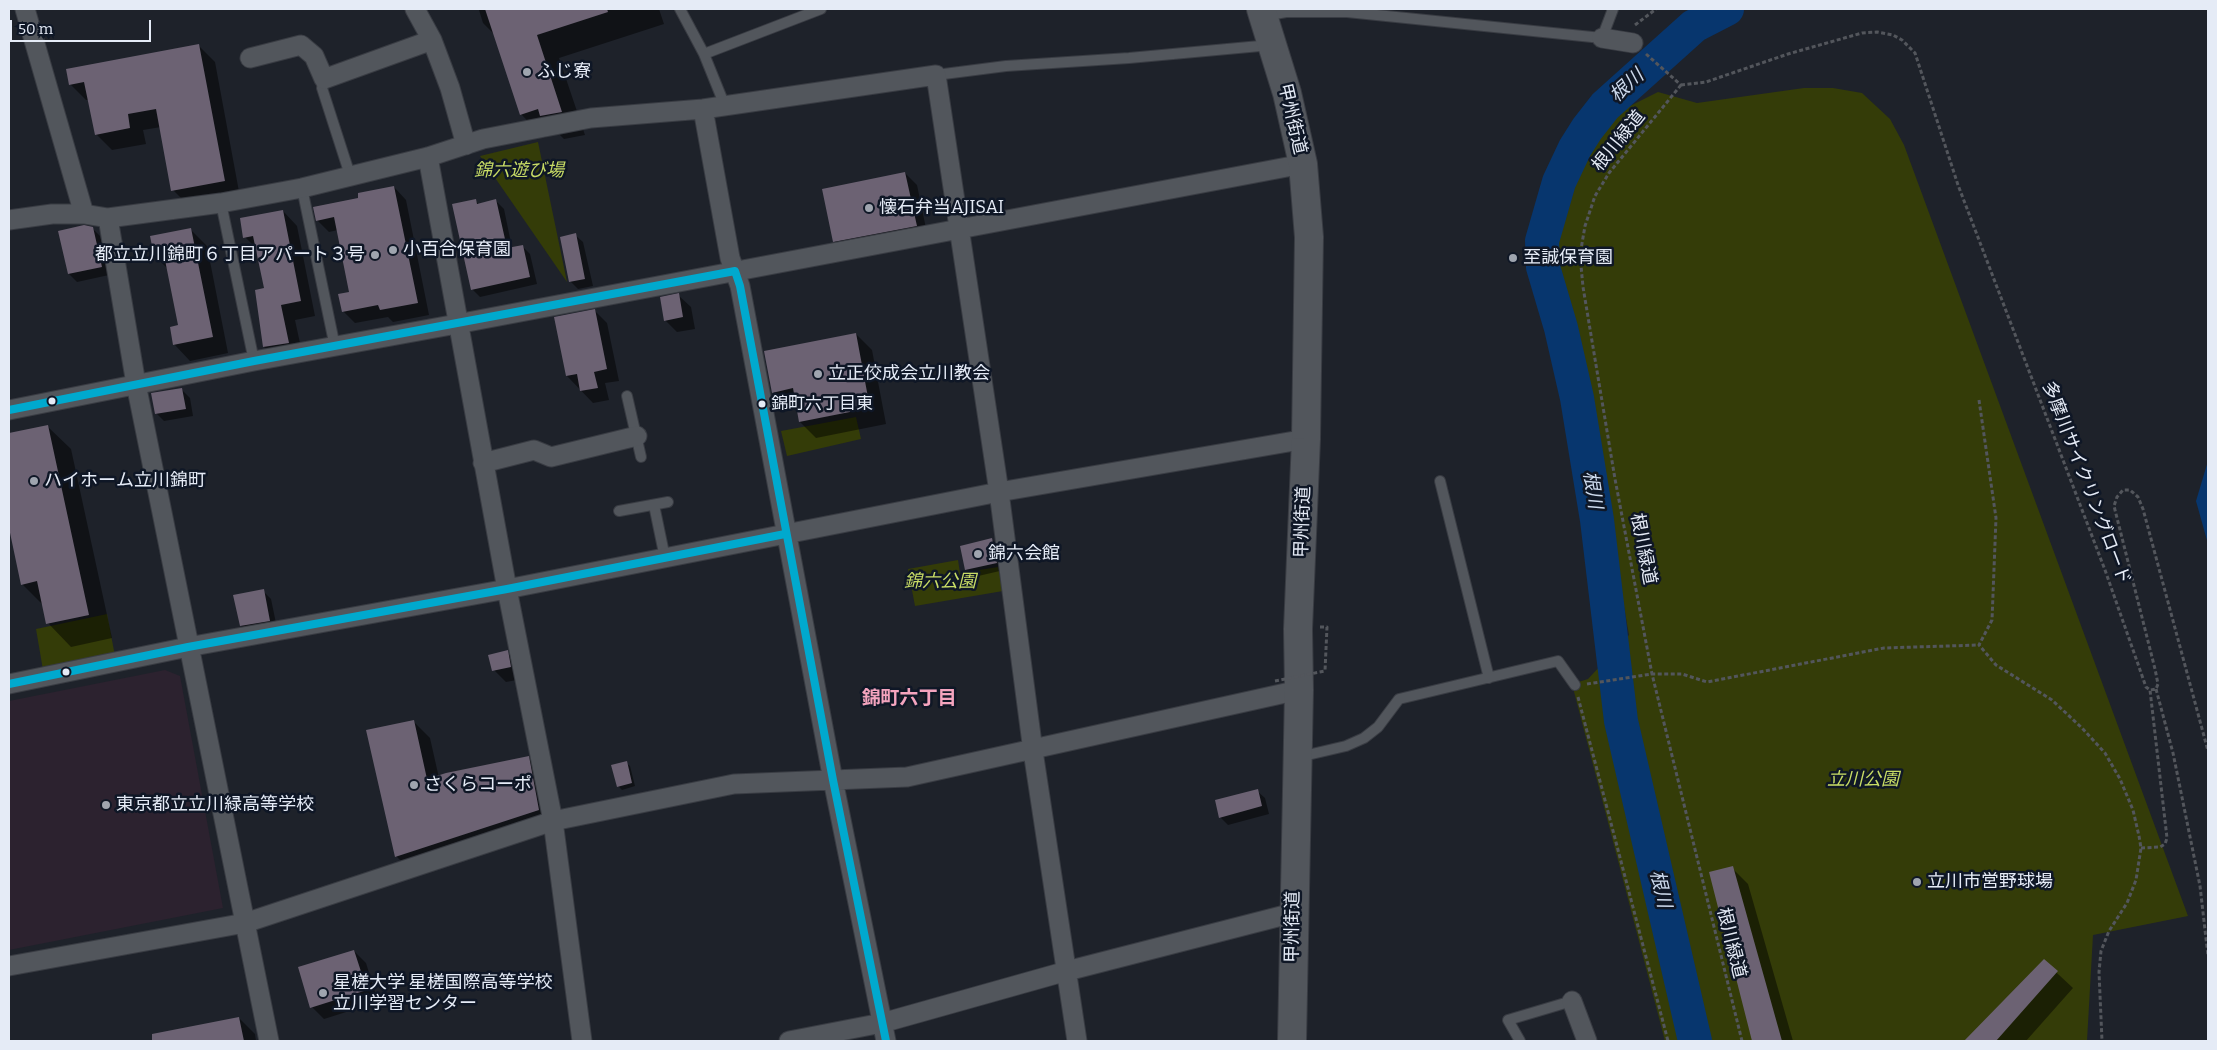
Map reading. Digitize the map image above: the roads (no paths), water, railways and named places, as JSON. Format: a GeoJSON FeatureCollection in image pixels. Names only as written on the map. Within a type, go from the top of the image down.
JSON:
{"type":"FeatureCollection","features":[{"type":"Feature","properties":{"kind":"main road","name":"甲州街道"},"geometry":{"type":"LineString","coordinates":[[1262,12],[1287,93],[1303,164],[1309,237],[1306,439],[1298,629],[1287,685],[1297,758],[1292,1041]]}},
{"type":"Feature","properties":{"kind":"street"},"geometry":{"type":"LineString","coordinates":[[25,9],[84,214]]}},
{"type":"Feature","properties":{"kind":"street"},"geometry":{"type":"LineString","coordinates":[[415,9],[432,40],[450,88],[466,145]]}},
{"type":"Feature","properties":{"kind":"street"},"geometry":{"type":"LineString","coordinates":[[1602,38],[1637,45]]}},
{"type":"Feature","properties":{"kind":"street"},"geometry":{"type":"LineString","coordinates":[[250,58],[301,45],[314,56],[324,79],[432,40]]}},
{"type":"Feature","properties":{"kind":"street"},"geometry":{"type":"LineString","coordinates":[[9,220],[52,214],[84,214],[108,218],[220,203],[302,188],[428,157],[483,139],[590,118],[703,109],[936,75],[999,492],[1033,751],[1077,1041]]}},
{"type":"Feature","properties":{"kind":"street"},"geometry":{"type":"LineString","coordinates":[[703,109],[730,258],[740,286],[785,534],[884,1032]]}},
{"type":"Feature","properties":{"kind":"street"},"geometry":{"type":"LineString","coordinates":[[428,157],[483,463],[553,821],[582,1041]]}},
{"type":"Feature","properties":{"kind":"street"},"geometry":{"type":"LineString","coordinates":[[9,410],[254,360],[335,347],[1303,164]]}},
{"type":"Feature","properties":{"kind":"street"},"geometry":{"type":"LineString","coordinates":[[108,218],[136,384],[269,1041]]}},
{"type":"Feature","properties":{"kind":"street"},"geometry":{"type":"LineString","coordinates":[[483,463],[534,450],[551,457],[636,436]]}},
{"type":"Feature","properties":{"kind":"street"},"geometry":{"type":"LineString","coordinates":[[9,684],[188,647],[507,589],[999,492],[1306,439]]}},
{"type":"Feature","properties":{"kind":"street"},"geometry":{"type":"LineString","coordinates":[[9,966],[245,923],[553,821],[734,784],[907,777],[1033,751],[1231,703],[1287,685]]}},
{"type":"Feature","properties":{"kind":"street"},"geometry":{"type":"LineString","coordinates":[[789,1041],[884,1032],[1067,971],[1293,913]]}},
{"type":"Feature","properties":{"kind":"street"},"geometry":{"type":"LineString","coordinates":[[1572,1001],[1587,1041]]}},
{"type":"Feature","properties":{"kind":"lane"},"geometry":{"type":"LineString","coordinates":[[680,9],[704,54],[725,106]]}},
{"type":"Feature","properties":{"kind":"lane"},"geometry":{"type":"LineString","coordinates":[[704,54],[820,9]]}},
{"type":"Feature","properties":{"kind":"lane"},"geometry":{"type":"LineString","coordinates":[[1262,12],[1347,12],[1602,38],[1613,9]]}},
{"type":"Feature","properties":{"kind":"lane"},"geometry":{"type":"LineString","coordinates":[[936,75],[1006,66],[1129,58],[1273,45]]}},
{"type":"Feature","properties":{"kind":"lane"},"geometry":{"type":"LineString","coordinates":[[324,79],[322,88],[350,175]]}},
{"type":"Feature","properties":{"kind":"lane"},"geometry":{"type":"LineString","coordinates":[[302,188],[335,347]]}},
{"type":"Feature","properties":{"kind":"lane"},"geometry":{"type":"LineString","coordinates":[[220,203],[254,360]]}},
{"type":"Feature","properties":{"kind":"lane"},"geometry":{"type":"LineString","coordinates":[[627,396],[641,457]]}},
{"type":"Feature","properties":{"kind":"lane"},"geometry":{"type":"LineString","coordinates":[[1440,481],[1489,678]]}},
{"type":"Feature","properties":{"kind":"lane"},"geometry":{"type":"LineString","coordinates":[[619,511],[668,502]]}},
{"type":"Feature","properties":{"kind":"lane"},"geometry":{"type":"LineString","coordinates":[[654,505],[665,558]]}},
{"type":"Feature","properties":{"kind":"lane"},"geometry":{"type":"LineString","coordinates":[[1297,758],[1346,746],[1364,738],[1378,727],[1399,700],[1558,661],[1576,686]]}},
{"type":"Feature","properties":{"kind":"lane"},"geometry":{"type":"LineString","coordinates":[[1520,1041],[1508,1020],[1572,1001]]}},
{"type":"Feature","properties":{"kind":"water"},"geometry":{"type":"Polygon","coordinates":[[[2208,461],[2208,544],[2196,501],[2208,461]]]}},
{"type":"Feature","properties":{"kind":"waterway","name":"根川"},"geometry":{"type":"LineString","coordinates":[[1695,1041],[1621,721],[1597,520],[1577,398],[1561,328],[1543,267],[1542,241],[1559,182],[1575,148],[1605,106],[1694,26],[1727,9]]}},
{"type":"Feature","properties":{"kind":"place","name":"ふじ寮"},"geometry":{"type":"Point","coordinates":[527,72]}},
{"type":"Feature","properties":{"kind":"place","name":"懐石弁当AJISAI"},"geometry":{"type":"Point","coordinates":[869,208]}},
{"type":"Feature","properties":{"kind":"place","name":"小百合保育園"},"geometry":{"type":"Point","coordinates":[393,250]}},
{"type":"Feature","properties":{"kind":"place","name":"都立立川錦町６丁目アパート３号"},"geometry":{"type":"Point","coordinates":[375,255]}},
{"type":"Feature","properties":{"kind":"place","name":"至誠保育園"},"geometry":{"type":"Point","coordinates":[1513,258]}},
{"type":"Feature","properties":{"kind":"place","name":"立正佼成会立川教会"},"geometry":{"type":"Point","coordinates":[818,374]}},
{"type":"Feature","properties":{"kind":"place","name":"錦町六丁目東"},"geometry":{"type":"Point","coordinates":[762,404]}},
{"type":"Feature","properties":{"kind":"place","name":"ハイホーム立川錦町"},"geometry":{"type":"Point","coordinates":[34,481]}},
{"type":"Feature","properties":{"kind":"place","name":"錦六会館"},"geometry":{"type":"Point","coordinates":[978,554]}},
{"type":"Feature","properties":{"kind":"place","name":"さくらコーポ"},"geometry":{"type":"Point","coordinates":[414,785]}},
{"type":"Feature","properties":{"kind":"place","name":"東京都立立川緑高等学校"},"geometry":{"type":"Point","coordinates":[106,805]}},
{"type":"Feature","properties":{"kind":"place","name":"立川市営野球場"},"geometry":{"type":"Point","coordinates":[1917,882]}},
{"type":"Feature","properties":{"kind":"place","name":"星槎大学 星槎国際高等学校 立川学習センター"},"geometry":{"type":"Point","coordinates":[323,993]}},
{"type":"Feature","properties":{"kind":"district","name":"錦町六丁目"},"geometry":{"type":"Point","coordinates":[909,699]}},
{"type":"Feature","properties":{"kind":"park label","name":"錦六遊び場"},"geometry":{"type":"Point","coordinates":[519,171]}},
{"type":"Feature","properties":{"kind":"park label","name":"錦六公園"},"geometry":{"type":"Point","coordinates":[940,582]}},
{"type":"Feature","properties":{"kind":"park label","name":"立川公園"},"geometry":{"type":"Point","coordinates":[1863,780]}}]}
